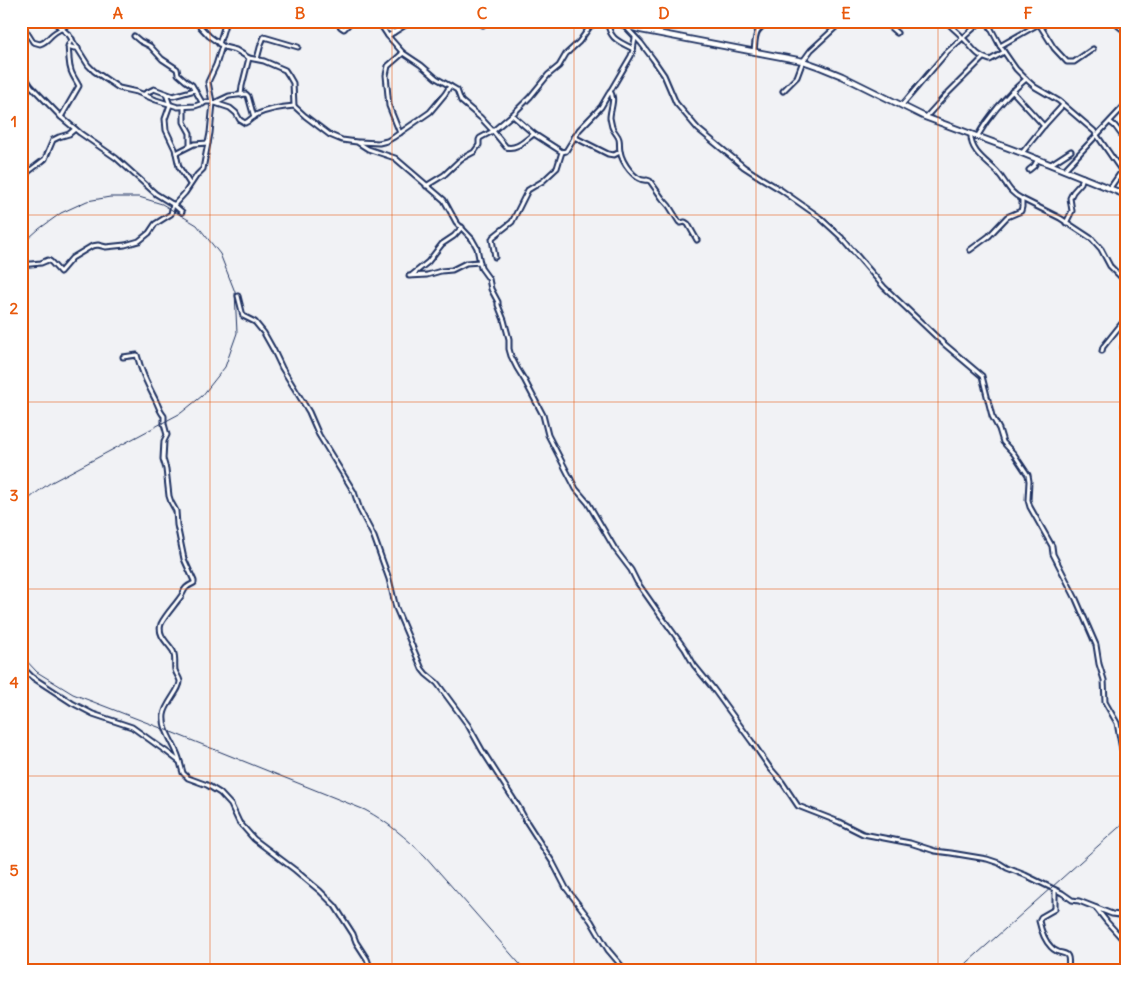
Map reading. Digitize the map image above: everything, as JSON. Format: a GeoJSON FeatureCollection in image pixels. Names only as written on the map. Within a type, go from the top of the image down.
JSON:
{"type":"FeatureCollection","features":[{"type":"Feature","properties":{"kind":"street"},"geometry":{"type":"LineString","coordinates":[[52,21],[59,30],[67,33],[72,39],[88,65],[119,88],[143,94],[170,105],[184,107],[198,106],[206,102],[213,103],[230,108],[243,122],[247,123],[261,113],[294,106]]}},
{"type":"Feature","properties":{"kind":"street"},"geometry":{"type":"LineString","coordinates":[[21,24],[33,42],[37,44],[45,42],[52,34],[70,21]]}},
{"type":"Feature","properties":{"kind":"street"},"geometry":{"type":"LineString","coordinates":[[195,21],[220,45],[236,50],[249,58],[258,59],[280,67],[287,72],[294,87],[294,106],[330,135],[342,140],[379,143],[387,141],[430,112],[450,86]]}},
{"type":"Feature","properties":{"kind":"street"},"geometry":{"type":"LineString","coordinates":[[21,265],[41,263],[48,260],[60,272],[72,258],[92,246],[106,247],[136,242],[150,233],[155,224],[171,214],[173,204],[185,193],[198,173],[204,169],[210,137],[213,103],[208,82],[216,65],[226,21]]}},
{"type":"Feature","properties":{"kind":"street"},"geometry":{"type":"LineString","coordinates":[[335,21],[344,29],[352,21]]}},
{"type":"Feature","properties":{"kind":"street"},"geometry":{"type":"LineString","coordinates":[[378,21],[403,54],[421,65],[436,78],[457,90],[463,103],[477,114],[508,148],[521,144],[534,134]]}},
{"type":"Feature","properties":{"kind":"street"},"geometry":{"type":"LineString","coordinates":[[388,36],[412,21]]}},
{"type":"Feature","properties":{"kind":"street"},"geometry":{"type":"LineString","coordinates":[[478,21],[483,25],[488,21]]}},
{"type":"Feature","properties":{"kind":"street"},"geometry":{"type":"LineString","coordinates":[[426,186],[444,176],[461,159],[474,152],[479,145],[479,139],[493,131],[512,115],[548,75],[559,66],[569,50],[579,42],[594,21]]}},
{"type":"Feature","properties":{"kind":"street"},"geometry":{"type":"LineString","coordinates":[[590,27],[598,21]]}},
{"type":"Feature","properties":{"kind":"street"},"geometry":{"type":"LineString","coordinates":[[604,21],[608,24],[615,39],[633,49]]}},
{"type":"Feature","properties":{"kind":"street"},"geometry":{"type":"LineString","coordinates":[[656,33],[663,21]]}},
{"type":"Feature","properties":{"kind":"street"},"geometry":{"type":"LineString","coordinates":[[754,51],[756,34],[762,26],[770,21]]}},
{"type":"Feature","properties":{"kind":"street"},"geometry":{"type":"LineString","coordinates":[[831,21],[836,27]]}},
{"type":"Feature","properties":{"kind":"street"},"geometry":{"type":"LineString","coordinates":[[783,91],[797,77],[803,61],[812,50],[845,21]]}},
{"type":"Feature","properties":{"kind":"street"},"geometry":{"type":"LineString","coordinates":[[883,21],[897,33]]}},
{"type":"Feature","properties":{"kind":"street"},"geometry":{"type":"LineString","coordinates":[[946,21],[976,54],[983,58],[992,60],[1004,52]]}},
{"type":"Feature","properties":{"kind":"street"},"geometry":{"type":"LineString","coordinates":[[901,106],[942,58],[982,21]]}},
{"type":"Feature","properties":{"kind":"street"},"geometry":{"type":"LineString","coordinates":[[987,21],[1000,46],[1016,68],[1035,87],[1063,104],[1097,135],[1121,170],[1126,174]]}},
{"type":"Feature","properties":{"kind":"street"},"geometry":{"type":"LineString","coordinates":[[1000,46],[1044,21]]}},
{"type":"Feature","properties":{"kind":"street"},"geometry":{"type":"LineString","coordinates":[[1112,21],[1126,32]]}},
{"type":"Feature","properties":{"kind":"street"},"geometry":{"type":"LineString","coordinates":[[620,23],[656,33],[803,61],[829,70],[925,117],[1038,159],[1126,195]]}},
{"type":"Feature","properties":{"kind":"street"},"geometry":{"type":"LineString","coordinates":[[620,23],[641,43],[664,75],[676,103],[698,129],[744,167],[818,216],[840,237],[884,287],[982,376],[992,416],[1003,442],[1014,454],[1028,476],[1028,500],[1030,507],[1052,546],[1053,554],[1078,602],[1096,645],[1103,679],[1105,701],[1116,724],[1126,757]]}},
{"type":"Feature","properties":{"kind":"street"},"geometry":{"type":"LineString","coordinates":[[1039,24],[1054,48],[1067,62],[1074,62],[1093,49]]}},
{"type":"Feature","properties":{"kind":"street"},"geometry":{"type":"LineString","coordinates":[[381,25],[394,32]]}},
{"type":"Feature","properties":{"kind":"street"},"geometry":{"type":"LineString","coordinates":[[134,36],[150,46],[162,59],[175,68],[178,74],[192,85],[203,104]]}},
{"type":"Feature","properties":{"kind":"street"},"geometry":{"type":"LineString","coordinates":[[258,59],[264,37],[298,47]]}},
{"type":"Feature","properties":{"kind":"street"},"geometry":{"type":"LineString","coordinates":[[495,257],[493,238],[512,222],[528,190],[543,181],[557,168],[562,152],[566,151],[579,130],[596,114],[631,56],[635,37]]}},
{"type":"Feature","properties":{"kind":"street"},"geometry":{"type":"LineString","coordinates":[[62,117],[79,86],[69,66],[68,46],[72,39]]}},
{"type":"Feature","properties":{"kind":"street"},"geometry":{"type":"LineString","coordinates":[[633,49],[641,43]]}},
{"type":"Feature","properties":{"kind":"street"},"geometry":{"type":"LineString","coordinates":[[68,46],[78,48]]}},
{"type":"Feature","properties":{"kind":"street"},"geometry":{"type":"LineString","coordinates":[[400,132],[389,106],[386,75],[388,66],[403,54]]}},
{"type":"Feature","properties":{"kind":"street"},"geometry":{"type":"LineString","coordinates":[[241,95],[249,58]]}},
{"type":"Feature","properties":{"kind":"street"},"geometry":{"type":"LineString","coordinates":[[925,117],[983,58]]}},
{"type":"Feature","properties":{"kind":"street"},"geometry":{"type":"LineString","coordinates":[[22,72],[31,86],[84,137],[116,158],[156,194],[182,212]]}},
{"type":"Feature","properties":{"kind":"street"},"geometry":{"type":"LineString","coordinates":[[977,137],[1002,101],[1026,79]]}},
{"type":"Feature","properties":{"kind":"street"},"geometry":{"type":"LineString","coordinates":[[143,94],[154,90],[175,96],[195,90]]}},
{"type":"Feature","properties":{"kind":"street"},"geometry":{"type":"LineString","coordinates":[[610,91],[613,97],[610,114],[611,122],[613,130],[619,138],[620,152],[627,166],[641,180],[650,182],[679,222],[686,223],[697,240]]}},
{"type":"Feature","properties":{"kind":"street"},"geometry":{"type":"LineString","coordinates":[[1012,91],[1044,126]]}},
{"type":"Feature","properties":{"kind":"street"},"geometry":{"type":"LineString","coordinates":[[166,94],[170,105],[165,119],[165,127],[176,152],[179,167],[190,184]]}},
{"type":"Feature","properties":{"kind":"street"},"geometry":{"type":"LineString","coordinates":[[213,103],[229,96],[247,95],[254,117]]}},
{"type":"Feature","properties":{"kind":"street"},"geometry":{"type":"LineString","coordinates":[[1022,153],[1063,104]]}},
{"type":"Feature","properties":{"kind":"street"},"geometry":{"type":"LineString","coordinates":[[1064,170],[1126,104]]}},
{"type":"Feature","properties":{"kind":"street"},"geometry":{"type":"LineString","coordinates":[[184,107],[184,122],[190,133],[190,146]]}},
{"type":"Feature","properties":{"kind":"street"},"geometry":{"type":"LineString","coordinates":[[512,115],[534,134],[562,152]]}},
{"type":"Feature","properties":{"kind":"street"},"geometry":{"type":"LineString","coordinates":[[1110,122],[1126,141]]}},
{"type":"Feature","properties":{"kind":"street"},"geometry":{"type":"LineString","coordinates":[[21,182],[28,172],[45,159],[53,140],[69,134],[75,129]]}},
{"type":"Feature","properties":{"kind":"street"},"geometry":{"type":"LineString","coordinates":[[971,135],[971,143],[986,162],[998,173],[1011,192],[1060,218],[1092,239],[1110,266],[1126,282]]}},
{"type":"Feature","properties":{"kind":"street"},"geometry":{"type":"LineString","coordinates":[[574,137],[608,154],[620,152]]}},
{"type":"Feature","properties":{"kind":"street"},"geometry":{"type":"LineString","coordinates":[[357,142],[368,149],[393,157],[444,200],[452,216],[476,244],[481,268],[489,279],[491,289],[504,320],[509,339],[509,351],[516,368],[541,412],[548,434],[575,487],[588,503],[637,582],[685,648],[694,665],[798,806],[863,834],[910,843],[939,852],[987,859],[999,863],[1062,893],[1072,900],[1077,900],[1112,914],[1126,916]]}},
{"type":"Feature","properties":{"kind":"street"},"geometry":{"type":"LineString","coordinates":[[176,152],[190,146],[208,143]]}},
{"type":"Feature","properties":{"kind":"street"},"geometry":{"type":"LineString","coordinates":[[1050,164],[1071,151]]}},
{"type":"Feature","properties":{"kind":"street"},"geometry":{"type":"LineString","coordinates":[[1029,170],[1038,159]]}},
{"type":"Feature","properties":{"kind":"street"},"geometry":{"type":"LineString","coordinates":[[1110,188],[1126,165]]}},
{"type":"Feature","properties":{"kind":"street"},"geometry":{"type":"LineString","coordinates":[[1066,223],[1072,211],[1070,198],[1083,177]]}},
{"type":"Feature","properties":{"kind":"street"},"geometry":{"type":"LineString","coordinates":[[970,250],[988,236],[1007,217],[1021,210],[1022,199]]}},
{"type":"Feature","properties":{"kind":"street"},"geometry":{"type":"LineString","coordinates":[[462,227],[454,236],[442,244],[428,262],[410,276],[427,276],[441,271],[452,270],[466,263],[480,262]]}},
{"type":"Feature","properties":{"kind":"street"},"geometry":{"type":"LineString","coordinates":[[238,296],[243,316],[254,322],[264,333],[285,375],[304,403],[319,435],[354,492],[360,510],[376,541],[389,579],[396,608],[424,671],[437,683],[468,725],[561,876],[564,884],[594,926],[608,950],[625,970]]}},
{"type":"Feature","properties":{"kind":"street"},"geometry":{"type":"LineString","coordinates":[[1102,351],[1103,347],[1126,318]]}},
{"type":"Feature","properties":{"kind":"street"},"geometry":{"type":"LineString","coordinates":[[1123,322],[1126,327]]}},
{"type":"Feature","properties":{"kind":"street"},"geometry":{"type":"LineString","coordinates":[[1123,348],[1126,334]]}},
{"type":"Feature","properties":{"kind":"street"},"geometry":{"type":"LineString","coordinates":[[123,358],[137,355],[143,377],[164,416],[167,435],[164,441],[163,460],[170,502],[176,511],[184,559],[194,582],[184,588],[180,598],[172,607],[160,629],[165,641],[174,652],[175,669],[180,681],[164,715],[166,730],[178,753],[183,773],[194,781],[209,786],[220,793],[231,805],[239,822],[254,838],[327,898],[351,931],[371,970]]}},
{"type":"Feature","properties":{"kind":"street"},"geometry":{"type":"LineString","coordinates":[[21,664],[32,677],[66,699],[93,714],[130,726],[180,762]]}},
{"type":"Feature","properties":{"kind":"street"},"geometry":{"type":"LineString","coordinates":[[1055,890],[1055,909],[1041,917],[1039,921],[1044,936],[1051,948],[1067,955],[1068,970]]}},
{"type":"Feature","properties":{"kind":"street"},"geometry":{"type":"LineString","coordinates":[[1096,907],[1126,943]]}},
{"type":"Feature","properties":{"kind":"railway"},"geometry":{"type":"LineString","coordinates":[[21,245],[61,213],[87,201],[110,197],[139,197],[162,204],[197,225],[220,254],[235,292],[237,333],[225,367],[202,396],[181,413],[50,483],[21,508]]}},
{"type":"Feature","properties":{"kind":"railway"},"geometry":{"type":"LineString","coordinates":[[21,655],[37,672],[73,694],[365,810],[396,831],[425,856],[525,970]]}},
{"type":"Feature","properties":{"kind":"railway"},"geometry":{"type":"LineString","coordinates":[[959,970],[1126,821]]}}]}
